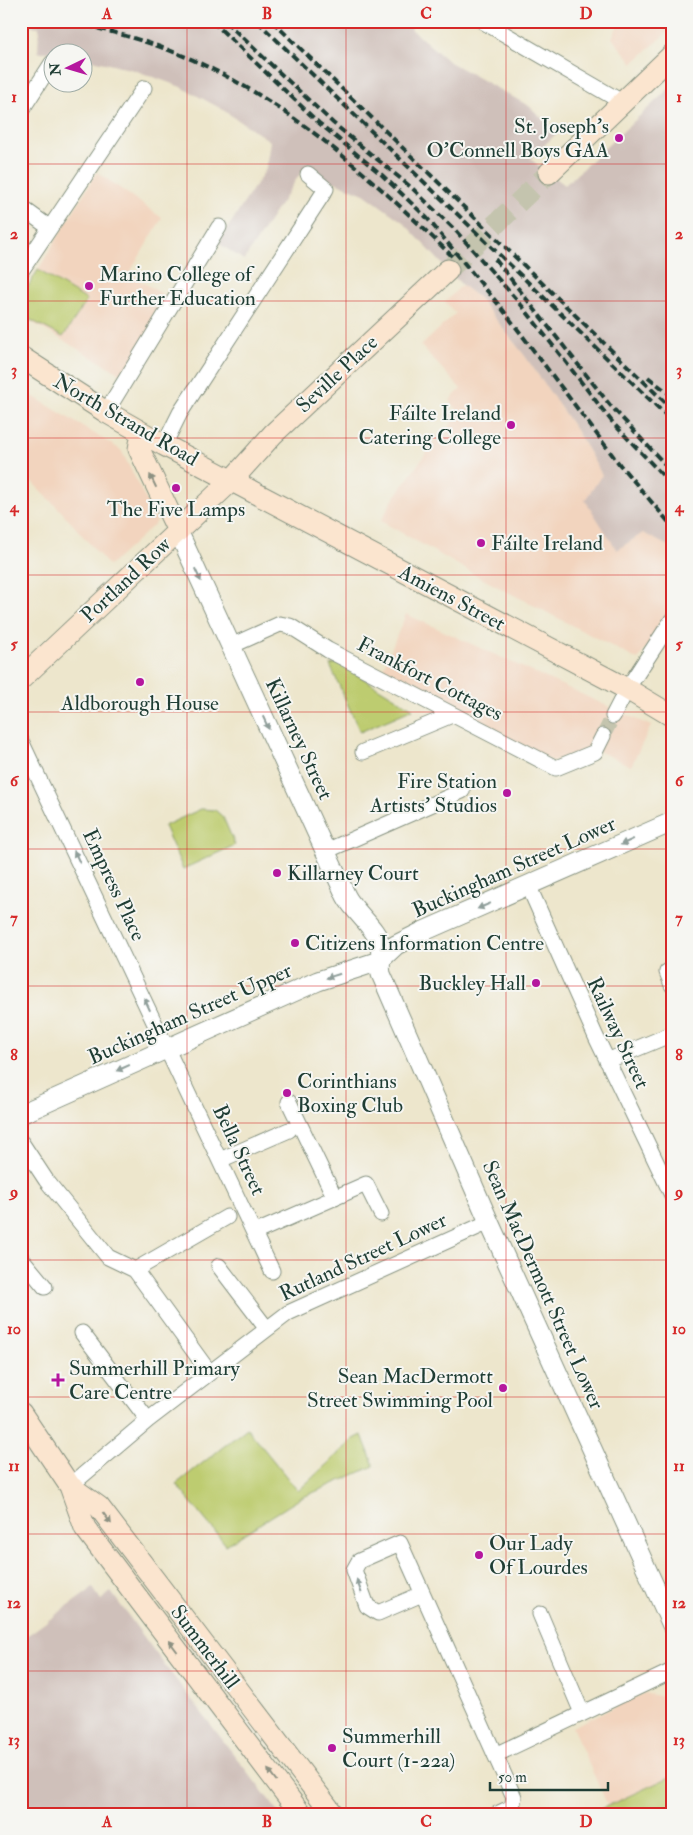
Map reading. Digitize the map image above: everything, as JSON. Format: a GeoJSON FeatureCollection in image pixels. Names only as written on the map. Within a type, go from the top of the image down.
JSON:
{"type":"FeatureCollection","features":[{"type":"Feature","properties":{"kind":"main road"},"geometry":{"type":"LineString","coordinates":[[549,173],[672,55]]}},
{"type":"Feature","properties":{"kind":"main road","name":"Seville Place"},"geometry":{"type":"LineString","coordinates":[[231,481],[273,434],[448,270]]}},
{"type":"Feature","properties":{"kind":"main road","name":"North Strand Road"},"geometry":{"type":"LineString","coordinates":[[21,357],[106,412],[231,481]]}},
{"type":"Feature","properties":{"kind":"main road"},"geometry":{"type":"LineString","coordinates":[[142,433],[138,449],[178,531]]}},
{"type":"Feature","properties":{"kind":"main road","name":"Portland Row"},"geometry":{"type":"LineString","coordinates":[[21,679],[231,481]]}},
{"type":"Feature","properties":{"kind":"main road","name":"Amiens Street"},"geometry":{"type":"LineString","coordinates":[[231,481],[627,689],[672,716]]}},
{"type":"Feature","properties":{"kind":"main road","name":"Summerhill"},"geometry":{"type":"LineString","coordinates":[[21,1413],[70,1486],[85,1528],[302,1814]]}},
{"type":"Feature","properties":{"kind":"main road","name":"Summerhill"},"geometry":{"type":"LineString","coordinates":[[70,1486],[98,1507],[333,1814]]}},
{"type":"Feature","properties":{"kind":"street"},"geometry":{"type":"LineString","coordinates":[[482,21],[622,102]]}},
{"type":"Feature","properties":{"kind":"street"},"geometry":{"type":"LineString","coordinates":[[21,111],[42,78]]}},
{"type":"Feature","properties":{"kind":"street"},"geometry":{"type":"LineString","coordinates":[[21,271],[144,88]]}},
{"type":"Feature","properties":{"kind":"street"},"geometry":{"type":"LineString","coordinates":[[164,445],[180,413],[326,189],[308,174]]}},
{"type":"Feature","properties":{"kind":"street"},"geometry":{"type":"LineString","coordinates":[[21,207],[50,228]]}},
{"type":"Feature","properties":{"kind":"street"},"geometry":{"type":"LineString","coordinates":[[106,412],[219,227]]}},
{"type":"Feature","properties":{"kind":"street","name":"Killarney Street"},"geometry":{"type":"LineString","coordinates":[[178,531],[353,909],[376,933],[380,945],[379,961]]}},
{"type":"Feature","properties":{"kind":"street"},"geometry":{"type":"LineString","coordinates":[[613,716],[627,689],[672,620]]}},
{"type":"Feature","properties":{"kind":"street","name":"Frankfort Cottages"},"geometry":{"type":"LineString","coordinates":[[231,646],[280,624],[290,626],[328,650],[556,768],[594,752],[603,736]]}},
{"type":"Feature","properties":{"kind":"street"},"geometry":{"type":"LineString","coordinates":[[363,752],[452,715]]}},
{"type":"Feature","properties":{"kind":"street","name":"Empress Place"},"geometry":{"type":"LineString","coordinates":[[21,741],[167,1048]]}},
{"type":"Feature","properties":{"kind":"street"},"geometry":{"type":"LineString","coordinates":[[326,851],[462,791]]}},
{"type":"Feature","properties":{"kind":"street","name":"Buckingham Street Lower"},"geometry":{"type":"LineString","coordinates":[[379,961],[396,945],[672,822]]}},
{"type":"Feature","properties":{"kind":"street","name":"Railway Street"},"geometry":{"type":"LineString","coordinates":[[529,887],[607,1061],[672,1195]]}},
{"type":"Feature","properties":{"kind":"street","name":"Buckingham Street Upper"},"geometry":{"type":"LineString","coordinates":[[21,1114],[318,981],[379,961]]}},
{"type":"Feature","properties":{"kind":"street","name":"Sean MacDermott Street Lower"},"geometry":{"type":"LineString","coordinates":[[379,961],[381,974],[489,1222],[672,1624]]}},
{"type":"Feature","properties":{"kind":"street"},"geometry":{"type":"LineString","coordinates":[[672,970],[667,972],[672,985]]}},
{"type":"Feature","properties":{"kind":"street"},"geometry":{"type":"LineString","coordinates":[[607,1061],[672,1034]]}},
{"type":"Feature","properties":{"kind":"street","name":"Bella Street"},"geometry":{"type":"LineString","coordinates":[[167,1048],[272,1271]]}},
{"type":"Feature","properties":{"kind":"street"},"geometry":{"type":"LineString","coordinates":[[289,1102],[335,1198]]}},
{"type":"Feature","properties":{"kind":"street"},"geometry":{"type":"LineString","coordinates":[[220,1160],[289,1130]]}},
{"type":"Feature","properties":{"kind":"street"},"geometry":{"type":"LineString","coordinates":[[21,1142],[46,1180],[108,1256],[135,1270],[209,1372]]}},
{"type":"Feature","properties":{"kind":"street"},"geometry":{"type":"LineString","coordinates":[[254,1232],[366,1184],[382,1214]]}},
{"type":"Feature","properties":{"kind":"street"},"geometry":{"type":"LineString","coordinates":[[135,1270],[228,1218]]}},
{"type":"Feature","properties":{"kind":"street","name":"Rutland Street Lower"},"geometry":{"type":"LineString","coordinates":[[70,1486],[148,1420],[209,1372],[297,1308],[489,1222]]}},
{"type":"Feature","properties":{"kind":"street"},"geometry":{"type":"LineString","coordinates":[[21,1258],[45,1287]]}},
{"type":"Feature","properties":{"kind":"street"},"geometry":{"type":"LineString","coordinates":[[219,1266],[267,1329]]}},
{"type":"Feature","properties":{"kind":"street"},"geometry":{"type":"LineString","coordinates":[[82,1333],[148,1420]]}},
{"type":"Feature","properties":{"kind":"street"},"geometry":{"type":"LineString","coordinates":[[422,1594],[378,1614],[367,1606],[354,1570],[359,1561],[400,1543],[514,1797],[512,1807],[497,1814]]}},
{"type":"Feature","properties":{"kind":"street"},"geometry":{"type":"LineString","coordinates":[[540,1614],[582,1713]]}},
{"type":"Feature","properties":{"kind":"street"},"geometry":{"type":"LineString","coordinates":[[495,1755],[672,1671]]}},
{"type":"Feature","properties":{"kind":"shaded area"},"geometry":{"type":"Polygon","coordinates":[[[21,21],[415,21],[411,29],[448,61],[529,106],[557,133],[530,159],[565,185],[672,86],[672,548],[643,533],[617,550],[585,500],[602,475],[578,433],[525,356],[479,298],[462,285],[403,222],[364,194],[303,169],[244,260],[218,243],[266,169],[270,141],[220,108],[181,87],[134,70],[92,60],[92,42],[42,42],[42,52],[38,52],[39,27],[21,25],[21,21]]]}},
{"type":"Feature","properties":{"kind":"shaded area"},"geometry":{"type":"Polygon","coordinates":[[[613,21],[672,21],[672,28],[633,63],[612,38],[618,25],[613,21]]]}},
{"type":"Feature","properties":{"kind":"shaded area","name":"Marino College of Further Education"},"geometry":{"type":"Polygon","coordinates":[[[97,172],[162,218],[129,274],[172,300],[126,377],[21,316],[21,298],[97,172]]]}},
{"type":"Feature","properties":{"kind":"shaded area","name":"Fáilte Ireland Catering College"},"geometry":{"type":"Polygon","coordinates":[[[462,285],[479,298],[525,356],[578,433],[602,475],[617,550],[643,533],[672,548],[672,608],[638,660],[481,578],[381,521],[392,501],[441,432],[445,435],[458,411],[450,400],[461,389],[421,346],[456,313],[445,302],[462,285]]]}},
{"type":"Feature","properties":{"kind":"shaded area"},"geometry":{"type":"Polygon","coordinates":[[[21,389],[121,450],[157,522],[109,566],[62,512],[21,471],[21,389]]]}},
{"type":"Feature","properties":{"kind":"shaded area"},"geometry":{"type":"Polygon","coordinates":[[[406,614],[651,726],[631,766],[592,748],[552,761],[381,673],[406,614]]]}},
{"type":"Feature","properties":{"kind":"shaded area"},"geometry":{"type":"Polygon","coordinates":[[[93,1588],[101,1600],[111,1592],[163,1663],[280,1814],[21,1814],[21,1640],[93,1588]]]}},
{"type":"Feature","properties":{"kind":"shaded area"},"geometry":{"type":"Polygon","coordinates":[[[645,1693],[672,1699],[672,1776],[608,1806],[572,1727],[645,1693]]]}},
{"type":"Feature","properties":{"kind":"green space"},"geometry":{"type":"Polygon","coordinates":[[[38,270],[87,300],[63,337],[21,315],[21,298],[38,270]]]}},
{"type":"Feature","properties":{"kind":"green space"},"geometry":{"type":"Polygon","coordinates":[[[338,663],[413,709],[360,732],[330,665],[338,663]]]}},
{"type":"Feature","properties":{"kind":"green space"},"geometry":{"type":"Polygon","coordinates":[[[201,809],[215,810],[223,817],[235,845],[183,869],[164,826],[201,809]]]}},
{"type":"Feature","properties":{"kind":"green space"},"geometry":{"type":"Polygon","coordinates":[[[247,1428],[298,1491],[354,1439],[362,1435],[374,1466],[301,1498],[226,1545],[176,1484],[247,1428]]]}},
{"type":"Feature","properties":{"kind":"green space"},"geometry":{"type":"Polygon","coordinates":[[[672,1776],[672,1814],[590,1814],[672,1776]]]}},
{"type":"Feature","properties":{"kind":"tunnel"},"geometry":{"type":"LineString","coordinates":[[448,270],[549,173]]}},
{"type":"Feature","properties":{"kind":"tunnel"},"geometry":{"type":"LineString","coordinates":[[603,736],[613,716]]}},
{"type":"Feature","properties":{"kind":"railway"},"geometry":{"type":"LineString","coordinates":[[63,21],[121,35],[159,47],[196,61],[247,88],[280,108],[341,154],[398,204],[452,256]]}},
{"type":"Feature","properties":{"kind":"railway"},"geometry":{"type":"LineString","coordinates":[[212,21],[319,123],[382,175],[427,218],[503,310],[620,465],[672,526]]}},
{"type":"Feature","properties":{"kind":"railway"},"geometry":{"type":"LineString","coordinates":[[225,21],[333,123],[412,188],[456,231],[523,307],[613,423],[672,485]]}},
{"type":"Feature","properties":{"kind":"railway"},"geometry":{"type":"LineString","coordinates":[[257,21],[672,421]]}},
{"type":"Feature","properties":{"kind":"railway"},"geometry":{"type":"LineString","coordinates":[[272,21],[672,409]]}},
{"type":"Feature","properties":{"kind":"railway"},"geometry":{"type":"LineString","coordinates":[[495,259],[610,405],[672,472]]}},
{"type":"Feature","properties":{"kind":"railway"},"geometry":{"type":"LineString","coordinates":[[648,377],[672,396]]}},
{"type":"Feature","properties":{"kind":"place","name":"St. Joseph's O'Connell Boys GAA"},"geometry":{"type":"Point","coordinates":[619,138]}},
{"type":"Feature","properties":{"kind":"place","name":"Marino College of Further Education"},"geometry":{"type":"Point","coordinates":[89,286]}},
{"type":"Feature","properties":{"kind":"place","name":"Fáilte Ireland Catering College"},"geometry":{"type":"Point","coordinates":[511,425]}},
{"type":"Feature","properties":{"kind":"place","name":"The Five Lamps"},"geometry":{"type":"Point","coordinates":[176,488]}},
{"type":"Feature","properties":{"kind":"place","name":"Fáilte Ireland"},"geometry":{"type":"Point","coordinates":[481,543]}},
{"type":"Feature","properties":{"kind":"place","name":"Aldborough House"},"geometry":{"type":"Point","coordinates":[140,682]}},
{"type":"Feature","properties":{"kind":"place","name":"Fire Station Artists' Studios"},"geometry":{"type":"Point","coordinates":[507,793]}},
{"type":"Feature","properties":{"kind":"place","name":"Killarney Court"},"geometry":{"type":"Point","coordinates":[277,873]}},
{"type":"Feature","properties":{"kind":"place","name":"Citizens Information Centre"},"geometry":{"type":"Point","coordinates":[295,943]}},
{"type":"Feature","properties":{"kind":"place","name":"Buckley Hall"},"geometry":{"type":"Point","coordinates":[536,983]}},
{"type":"Feature","properties":{"kind":"place","name":"Corinthians Boxing Club"},"geometry":{"type":"Point","coordinates":[287,1093]}},
{"type":"Feature","properties":{"kind":"place","name":"Summerhill Primary Care Centre"},"geometry":{"type":"Point","coordinates":[58,1380]}},
{"type":"Feature","properties":{"kind":"place","name":"Sean MacDermott Street Swimming Pool"},"geometry":{"type":"Point","coordinates":[503,1388]}},
{"type":"Feature","properties":{"kind":"place","name":"Our Lady Of Lourdes"},"geometry":{"type":"Point","coordinates":[479,1555]}},
{"type":"Feature","properties":{"kind":"place","name":"Summerhill Court (1-22a)"},"geometry":{"type":"Point","coordinates":[332,1748]}}]}
